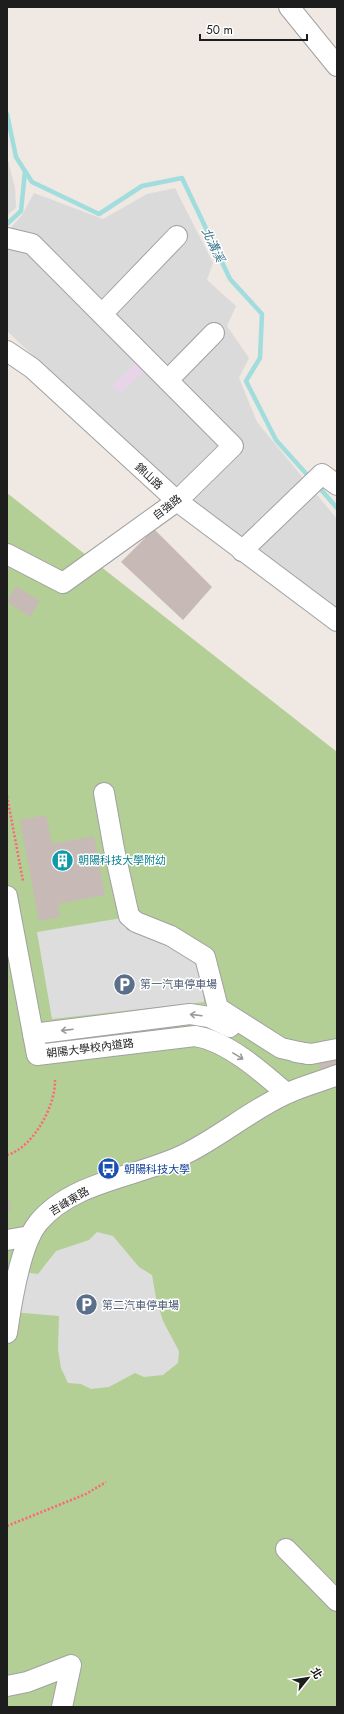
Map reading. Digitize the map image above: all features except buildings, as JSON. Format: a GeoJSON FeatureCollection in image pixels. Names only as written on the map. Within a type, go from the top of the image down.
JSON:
{"type":"FeatureCollection","features":[{"type":"Feature","properties":{"kind":"street"},"geometry":{"type":"LineString","coordinates":[[289,7],[337,66]]}},
{"type":"Feature","properties":{"kind":"street"},"geometry":{"type":"LineString","coordinates":[[102,314],[177,236]]}},
{"type":"Feature","properties":{"kind":"street","name":"自強路"},"geometry":{"type":"LineString","coordinates":[[7,238],[32,244],[233,446],[177,501],[63,583],[10,556]]}},
{"type":"Feature","properties":{"kind":"street"},"geometry":{"type":"LineString","coordinates":[[168,380],[214,333]]}},
{"type":"Feature","properties":{"kind":"street","name":"錦山路"},"geometry":{"type":"LineString","coordinates":[[7,351],[32,368],[177,501],[337,621]]}},
{"type":"Feature","properties":{"kind":"street"},"geometry":{"type":"LineString","coordinates":[[242,551],[330,479]]}},
{"type":"Feature","properties":{"kind":"street"},"geometry":{"type":"LineString","coordinates":[[104,793],[114,849],[129,916],[136,922],[171,936],[205,957],[218,1008],[281,1048],[308,1054]]}},
{"type":"Feature","properties":{"kind":"street","name":"朝陽大學校內道路"},"geometry":{"type":"LineString","coordinates":[[7,896],[37,1055],[195,1036],[207,1038],[258,1068],[286,1093]]}},
{"type":"Feature","properties":{"kind":"street"},"geometry":{"type":"LineString","coordinates":[[33,1034],[190,1014],[209,1017],[235,1030],[264,1048],[308,1054],[337,1049]]}},
{"type":"Feature","properties":{"kind":"street","name":"吉峰東路"},"geometry":{"type":"LineString","coordinates":[[7,1333],[16,1285],[30,1236],[38,1223],[50,1210],[85,1190],[128,1171],[187,1154],[286,1093],[337,1075]]}},
{"type":"Feature","properties":{"kind":"street"},"geometry":{"type":"LineString","coordinates":[[7,1240],[30,1236]]}},
{"type":"Feature","properties":{"kind":"street"},"geometry":{"type":"LineString","coordinates":[[286,1549],[337,1601]]}},
{"type":"Feature","properties":{"kind":"street"},"geometry":{"type":"LineString","coordinates":[[7,1686],[27,1682],[71,1665],[62,1707]]}},
{"type":"Feature","properties":{"kind":"path"},"geometry":{"type":"LineString","coordinates":[[7,796],[23,881]]}},
{"type":"Feature","properties":{"kind":"path"},"geometry":{"type":"LineString","coordinates":[[7,1155],[22,1145],[40,1128],[50,1107],[56,1089],[55,1080]]}},
{"type":"Feature","properties":{"kind":"path"},"geometry":{"type":"LineString","coordinates":[[7,1526],[86,1494],[106,1482]]}},
{"type":"Feature","properties":{"kind":"shaded area"},"geometry":{"type":"Polygon","coordinates":[[[7,157],[15,188],[16,208],[7,215],[7,157]]]}},
{"type":"Feature","properties":{"kind":"shaded area"},"geometry":{"type":"Polygon","coordinates":[[[175,188],[213,263],[207,280],[236,306],[227,326],[249,358],[239,378],[257,422],[337,519],[337,614],[186,501],[7,331],[7,232],[22,215],[34,193],[103,219],[147,194],[175,188]]]}},
{"type":"Feature","properties":{"kind":"shaded area"},"geometry":{"type":"Polygon","coordinates":[[[136,363],[144,371],[120,394],[112,386],[136,363]]]}},
{"type":"Feature","properties":{"kind":"shaded area","name":"第一汽車停車場"},"geometry":{"type":"Polygon","coordinates":[[[122,918],[127,930],[162,942],[200,966],[204,1002],[52,1019],[37,932],[122,918]]]}},
{"type":"Feature","properties":{"kind":"shaded area","name":"第二汽車停車場"},"geometry":{"type":"Polygon","coordinates":[[[97,1232],[113,1236],[139,1267],[152,1275],[156,1298],[163,1321],[179,1351],[178,1363],[163,1375],[144,1377],[135,1373],[109,1387],[91,1389],[81,1384],[68,1383],[61,1368],[58,1349],[59,1316],[12,1312],[22,1272],[38,1274],[56,1251],[89,1240],[97,1232]]]}},
{"type":"Feature","properties":{"kind":"green space"},"geometry":{"type":"Polygon","coordinates":[[[7,493],[337,752],[337,1707],[7,1707],[7,493]]]}},
{"type":"Feature","properties":{"kind":"waterway","name":"北溝溪"},"geometry":{"type":"LineString","coordinates":[[7,114],[16,157],[32,182],[99,214],[142,186],[182,178],[230,279],[262,314],[260,358],[246,381],[276,440],[310,478]]}},
{"type":"Feature","properties":{"kind":"waterway"},"geometry":{"type":"LineString","coordinates":[[7,224],[21,211],[25,171]]}},
{"type":"Feature","properties":{"kind":"waterway","name":"北溝溪"},"geometry":{"type":"LineString","coordinates":[[317,485],[337,508]]}},
{"type":"Feature","properties":{"kind":"place","name":"朝陽科技大學附幼"},"geometry":{"type":"Point","coordinates":[63,860]}},
{"type":"Feature","properties":{"kind":"place","name":"第一汽車停車場"},"geometry":{"type":"Point","coordinates":[124,984]}},
{"type":"Feature","properties":{"kind":"place","name":"朝陽科技大學"},"geometry":{"type":"Point","coordinates":[109,1169]}},
{"type":"Feature","properties":{"kind":"place","name":"第二汽車停車場"},"geometry":{"type":"Point","coordinates":[86,1305]}}]}
